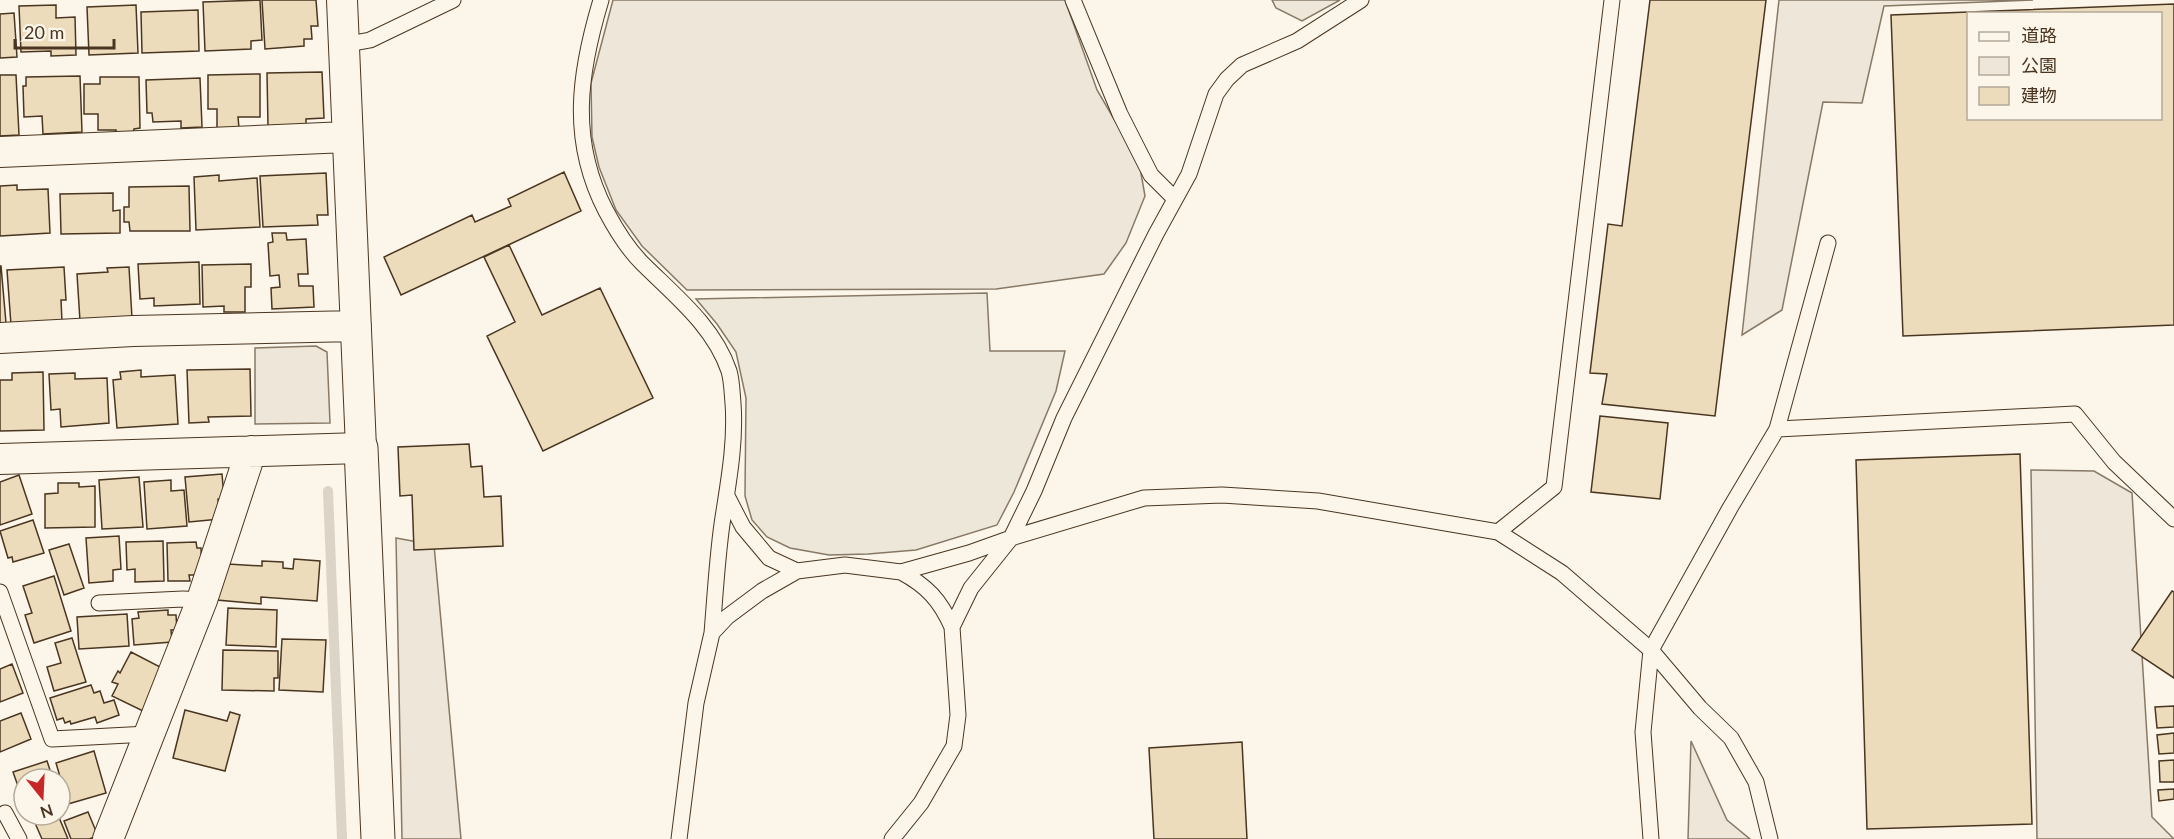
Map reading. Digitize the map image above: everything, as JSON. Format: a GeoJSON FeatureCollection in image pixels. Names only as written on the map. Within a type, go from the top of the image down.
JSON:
{"type":"FeatureCollection","features":[{"type":"Feature","properties":{"kind":"street"},"geometry":{"type":"LineString","coordinates":[[342,0],[378,839]]}},
{"type":"Feature","properties":{"kind":"street"},"geometry":{"type":"LineString","coordinates":[[0,152],[347,137]]}},
{"type":"Feature","properties":{"kind":"street"},"geometry":{"type":"LineString","coordinates":[[0,338],[133,331],[356,326]]}},
{"type":"Feature","properties":{"kind":"street"},"geometry":{"type":"LineString","coordinates":[[0,459],[361,448]]}},
{"type":"Feature","properties":{"kind":"street"},"geometry":{"type":"LineString","coordinates":[[108,839],[202,600],[251,451]]}},
{"type":"Feature","properties":{"kind":"lane"},"geometry":{"type":"LineString","coordinates":[[343,45],[370,40],[453,0]]}},
{"type":"Feature","properties":{"kind":"lane"},"geometry":{"type":"LineString","coordinates":[[601,0],[591,32],[581,87],[580,121],[586,158],[594,185],[626,245],[695,316],[720,351],[730,373],[734,423],[727,496],[722,525],[712,633],[696,703],[679,839]]}},
{"type":"Feature","properties":{"kind":"lane"},"geometry":{"type":"LineString","coordinates":[[1073,0],[1120,114],[1151,175],[1175,199]]}},
{"type":"Feature","properties":{"kind":"lane"},"geometry":{"type":"LineString","coordinates":[[952,627],[971,588],[1011,538],[1034,491],[1064,418],[1189,174],[1216,94],[1227,78],[1242,65],[1297,41],[1361,0]]}},
{"type":"Feature","properties":{"kind":"lane"},"geometry":{"type":"LineString","coordinates":[[1498,532],[1554,487],[1612,0]]}},
{"type":"Feature","properties":{"kind":"lane"},"geometry":{"type":"LineString","coordinates":[[1651,839],[1642,732],[1651,650],[1777,429],[1828,243]]}},
{"type":"Feature","properties":{"kind":"lane"},"geometry":{"type":"LineString","coordinates":[[1777,429],[2075,414],[2115,462],[2174,519]]}},
{"type":"Feature","properties":{"kind":"lane"},"geometry":{"type":"LineString","coordinates":[[712,633],[727,617],[753,597],[797,571],[844,566],[901,572],[1144,498],[1222,495],[1318,501],[1498,532],[1562,573],[1651,650],[1700,708],[1731,738],[1756,782],[1770,839]]}},
{"type":"Feature","properties":{"kind":"lane"},"geometry":{"type":"LineString","coordinates":[[727,496],[743,527],[769,558],[797,571]]}},
{"type":"Feature","properties":{"kind":"lane"},"geometry":{"type":"LineString","coordinates":[[892,839],[921,803],[954,746],[958,715],[952,627],[943,607],[920,582],[901,572]]}},
{"type":"Feature","properties":{"kind":"lane"},"geometry":{"type":"LineString","coordinates":[[0,592],[52,739],[148,734]]}},
{"type":"Feature","properties":{"kind":"lane"},"geometry":{"type":"LineString","coordinates":[[99,603],[183,598],[202,600]]}},
{"type":"Feature","properties":{"kind":"lane"},"geometry":{"type":"LineString","coordinates":[[5,813],[20,839]]}},
{"type":"Feature","properties":{"kind":"green space"},"geometry":{"type":"Polygon","coordinates":[[[613,0],[1065,0],[1097,90],[1139,162],[1145,196],[1126,243],[1104,274],[996,289],[687,290],[642,246],[616,210],[599,167],[592,137],[591,83],[613,0]]]}},
{"type":"Feature","properties":{"kind":"green space"},"geometry":{"type":"Polygon","coordinates":[[[1272,0],[1340,0],[1302,21],[1276,8],[1272,0]]]}},
{"type":"Feature","properties":{"kind":"green space"},"geometry":{"type":"Polygon","coordinates":[[[1779,0],[2033,0],[1884,6],[1862,103],[1823,102],[1782,310],[1742,335],[1779,0]]]}},
{"type":"Feature","properties":{"kind":"green space"},"geometry":{"type":"Polygon","coordinates":[[[316,346],[327,352],[330,423],[255,424],[255,348],[316,346]]]}},
{"type":"Feature","properties":{"kind":"green space"},"geometry":{"type":"Polygon","coordinates":[[[2031,470],[2094,471],[2132,493],[2152,817],[2174,839],[2037,839],[2031,470]]]}},
{"type":"Feature","properties":{"kind":"green space"},"geometry":{"type":"Polygon","coordinates":[[[396,538],[434,545],[461,839],[402,839],[396,538]]]}},
{"type":"Feature","properties":{"kind":"green space"},"geometry":{"type":"Polygon","coordinates":[[[1691,741],[1727,820],[1750,839],[1688,839],[1691,741]]]}},
{"type":"Feature","properties":{"kind":"shaded area"},"geometry":{"type":"Polygon","coordinates":[[[987,293],[990,351],[1065,351],[1056,391],[1014,492],[997,525],[916,550],[868,554],[829,555],[790,548],[767,537],[752,520],[745,496],[746,398],[736,352],[696,299],[987,293]]]}},
{"type":"Feature","properties":{"kind":"building"},"geometry":{"type":"Polygon","coordinates":[[[260,0],[262,40],[251,41],[251,49],[205,51],[203,2],[260,0]]]}},
{"type":"Feature","properties":{"kind":"building"},"geometry":{"type":"Polygon","coordinates":[[[262,0],[316,0],[318,26],[311,26],[312,39],[304,39],[304,46],[265,49],[262,0]]]}},
{"type":"Feature","properties":{"kind":"building"},"geometry":{"type":"Polygon","coordinates":[[[1650,0],[1766,0],[1715,416],[1602,404],[1607,374],[1590,373],[1608,224],[1622,226],[1650,0]]]}},
{"type":"Feature","properties":{"kind":"building"},"geometry":{"type":"Polygon","coordinates":[[[2174,4],[2174,325],[1903,336],[1891,15],[1967,12],[1967,120],[2162,120],[2162,12],[1968,12],[2174,4]]]}},
{"type":"Feature","properties":{"kind":"building"},"geometry":{"type":"Polygon","coordinates":[[[56,5],[56,18],[75,17],[76,55],[51,56],[51,51],[21,52],[19,6],[56,5]]]}},
{"type":"Feature","properties":{"kind":"building"},"geometry":{"type":"Polygon","coordinates":[[[136,5],[138,53],[89,55],[87,7],[136,5]]]}},
{"type":"Feature","properties":{"kind":"building"},"geometry":{"type":"Polygon","coordinates":[[[198,10],[199,51],[142,53],[141,12],[198,10]]]}},
{"type":"Feature","properties":{"kind":"building"},"geometry":{"type":"Polygon","coordinates":[[[14,13],[17,57],[0,58],[0,14],[14,13]]]}},
{"type":"Feature","properties":{"kind":"building"},"geometry":{"type":"Polygon","coordinates":[[[322,72],[324,118],[306,119],[306,125],[268,126],[267,73],[322,72]]]}},
{"type":"Feature","properties":{"kind":"building"},"geometry":{"type":"Polygon","coordinates":[[[260,74],[260,117],[238,117],[239,128],[217,128],[217,109],[208,109],[208,75],[260,74]]]}},
{"type":"Feature","properties":{"kind":"building"},"geometry":{"type":"Polygon","coordinates":[[[0,75],[16,75],[19,135],[0,136],[0,75]]]}},
{"type":"Feature","properties":{"kind":"building"},"geometry":{"type":"Polygon","coordinates":[[[80,76],[82,132],[43,134],[42,116],[24,117],[23,86],[26,86],[26,77],[80,76]]]}},
{"type":"Feature","properties":{"kind":"building"},"geometry":{"type":"Polygon","coordinates":[[[100,77],[139,77],[140,128],[134,129],[133,134],[116,134],[116,130],[98,130],[98,114],[84,114],[84,84],[100,84],[100,77]]]}},
{"type":"Feature","properties":{"kind":"building"},"geometry":{"type":"Polygon","coordinates":[[[200,78],[202,127],[181,128],[181,121],[153,122],[152,113],[147,113],[146,80],[200,78]]]}},
{"type":"Feature","properties":{"kind":"building"},"geometry":{"type":"Polygon","coordinates":[[[564,172],[581,211],[401,295],[384,257],[472,215],[475,222],[511,206],[508,199],[564,172]]]}},
{"type":"Feature","properties":{"kind":"building"},"geometry":{"type":"Polygon","coordinates":[[[326,173],[328,215],[317,215],[318,225],[263,227],[260,176],[326,173]]]}},
{"type":"Feature","properties":{"kind":"building"},"geometry":{"type":"Polygon","coordinates":[[[219,175],[219,181],[257,178],[260,227],[196,230],[194,177],[219,175]]]}},
{"type":"Feature","properties":{"kind":"building"},"geometry":{"type":"Polygon","coordinates":[[[17,185],[17,190],[48,189],[50,233],[0,236],[0,186],[17,185]]]}},
{"type":"Feature","properties":{"kind":"building"},"geometry":{"type":"Polygon","coordinates":[[[189,186],[190,231],[130,231],[129,222],[124,222],[124,207],[129,207],[129,187],[189,186]]]}},
{"type":"Feature","properties":{"kind":"building"},"geometry":{"type":"Polygon","coordinates":[[[113,193],[113,211],[120,210],[120,233],[61,234],[60,194],[113,193]]]}},
{"type":"Feature","properties":{"kind":"building"},"geometry":{"type":"Polygon","coordinates":[[[272,233],[286,233],[287,240],[306,239],[308,274],[298,274],[299,286],[313,286],[314,307],[272,309],[271,288],[280,287],[279,275],[270,276],[268,243],[273,242],[272,233]]]}},
{"type":"Feature","properties":{"kind":"building"},"geometry":{"type":"Polygon","coordinates":[[[509,245],[542,315],[600,288],[653,398],[543,451],[487,336],[515,322],[484,257],[509,245]]]}},
{"type":"Feature","properties":{"kind":"building"},"geometry":{"type":"Polygon","coordinates":[[[199,262],[200,304],[154,306],[154,298],[140,299],[138,264],[199,262]]]}},
{"type":"Feature","properties":{"kind":"building"},"geometry":{"type":"Polygon","coordinates":[[[251,264],[251,287],[245,287],[245,312],[224,312],[224,306],[203,307],[202,265],[251,264]]]}},
{"type":"Feature","properties":{"kind":"building"},"geometry":{"type":"Polygon","coordinates":[[[1,266],[6,323],[0,323],[1,266]]]}},
{"type":"Feature","properties":{"kind":"building"},"geometry":{"type":"Polygon","coordinates":[[[64,267],[66,300],[61,300],[62,322],[11,325],[7,270],[64,267]]]}},
{"type":"Feature","properties":{"kind":"building"},"geometry":{"type":"Polygon","coordinates":[[[129,267],[132,318],[80,321],[77,274],[108,272],[107,268],[129,267]]]}},
{"type":"Feature","properties":{"kind":"building"},"geometry":{"type":"Polygon","coordinates":[[[250,369],[251,416],[208,417],[209,422],[189,423],[187,370],[250,369]]]}},
{"type":"Feature","properties":{"kind":"building"},"geometry":{"type":"Polygon","coordinates":[[[141,370],[141,377],[175,375],[178,424],[117,428],[113,380],[121,379],[120,372],[141,370]]]}},
{"type":"Feature","properties":{"kind":"building"},"geometry":{"type":"Polygon","coordinates":[[[43,372],[44,430],[0,431],[0,380],[12,380],[12,373],[43,372]]]}},
{"type":"Feature","properties":{"kind":"building"},"geometry":{"type":"Polygon","coordinates":[[[75,373],[75,379],[107,378],[109,423],[61,427],[60,409],[51,410],[49,374],[75,373]]]}},
{"type":"Feature","properties":{"kind":"building"},"geometry":{"type":"Polygon","coordinates":[[[1600,416],[1668,423],[1660,499],[1591,492],[1600,416]]]}},
{"type":"Feature","properties":{"kind":"building"},"geometry":{"type":"Polygon","coordinates":[[[469,444],[471,467],[482,466],[484,497],[501,496],[503,546],[414,550],[412,495],[400,496],[398,447],[469,444]]]}},
{"type":"Feature","properties":{"kind":"building"},"geometry":{"type":"Polygon","coordinates":[[[2020,454],[2032,824],[1867,829],[1856,460],[2020,454]]]}},
{"type":"Feature","properties":{"kind":"building"},"geometry":{"type":"Polygon","coordinates":[[[222,474],[224,498],[218,499],[220,519],[189,522],[185,477],[222,474]]]}},
{"type":"Feature","properties":{"kind":"building"},"geometry":{"type":"Polygon","coordinates":[[[19,475],[32,514],[0,525],[0,482],[19,475]]]}},
{"type":"Feature","properties":{"kind":"building"},"geometry":{"type":"Polygon","coordinates":[[[139,477],[143,527],[102,529],[99,480],[139,477]]]}},
{"type":"Feature","properties":{"kind":"building"},"geometry":{"type":"Polygon","coordinates":[[[171,480],[171,491],[184,490],[187,526],[147,529],[144,482],[171,480]]]}},
{"type":"Feature","properties":{"kind":"building"},"geometry":{"type":"Polygon","coordinates":[[[58,483],[79,483],[79,487],[95,486],[95,527],[45,528],[45,494],[58,493],[58,483]]]}},
{"type":"Feature","properties":{"kind":"building"},"geometry":{"type":"Polygon","coordinates":[[[33,520],[44,553],[13,562],[12,557],[8,558],[0,531],[33,520]]]}},
{"type":"Feature","properties":{"kind":"building"},"geometry":{"type":"Polygon","coordinates":[[[119,536],[121,569],[113,570],[113,581],[89,583],[86,538],[119,536]]]}},
{"type":"Feature","properties":{"kind":"building"},"geometry":{"type":"Polygon","coordinates":[[[163,541],[164,581],[135,582],[135,569],[127,570],[126,542],[163,541]]]}},
{"type":"Feature","properties":{"kind":"building"},"geometry":{"type":"Polygon","coordinates":[[[196,542],[197,548],[201,548],[202,575],[189,575],[190,581],[168,581],[167,543],[196,542]]]}},
{"type":"Feature","properties":{"kind":"building"},"geometry":{"type":"Polygon","coordinates":[[[69,544],[84,588],[64,595],[49,550],[69,544]]]}},
{"type":"Feature","properties":{"kind":"building"},"geometry":{"type":"Polygon","coordinates":[[[294,559],[320,561],[317,601],[261,597],[261,604],[217,600],[228,564],[262,566],[262,561],[283,562],[283,568],[293,569],[294,559]]]}},
{"type":"Feature","properties":{"kind":"building"},"geometry":{"type":"Polygon","coordinates":[[[54,576],[71,631],[34,643],[25,615],[32,613],[23,586],[54,576]]]}},
{"type":"Feature","properties":{"kind":"building"},"geometry":{"type":"Polygon","coordinates":[[[2172,591],[2174,592],[2174,678],[2132,650],[2172,591]]]}},
{"type":"Feature","properties":{"kind":"building"},"geometry":{"type":"Polygon","coordinates":[[[228,608],[277,610],[276,647],[226,645],[228,608]]]}},
{"type":"Feature","properties":{"kind":"building"},"geometry":{"type":"Polygon","coordinates":[[[168,610],[168,615],[176,615],[177,630],[171,630],[172,642],[134,645],[132,619],[139,618],[138,612],[168,610]]]}},
{"type":"Feature","properties":{"kind":"building"},"geometry":{"type":"Polygon","coordinates":[[[127,614],[129,646],[79,649],[77,617],[127,614]]]}},
{"type":"Feature","properties":{"kind":"building"},"geometry":{"type":"Polygon","coordinates":[[[72,638],[86,682],[54,691],[47,667],[61,663],[55,643],[72,638]]]}},
{"type":"Feature","properties":{"kind":"building"},"geometry":{"type":"Polygon","coordinates":[[[282,639],[326,640],[323,692],[279,690],[282,639]]]}},
{"type":"Feature","properties":{"kind":"building"},"geometry":{"type":"Polygon","coordinates":[[[223,650],[278,651],[278,678],[274,678],[274,691],[222,690],[223,650]]]}},
{"type":"Feature","properties":{"kind":"building"},"geometry":{"type":"Polygon","coordinates":[[[131,652],[164,669],[143,711],[112,696],[118,684],[112,682],[118,671],[120,673],[131,652]]]}},
{"type":"Feature","properties":{"kind":"building"},"geometry":{"type":"Polygon","coordinates":[[[12,664],[23,693],[0,702],[0,669],[12,664]]]}},
{"type":"Feature","properties":{"kind":"building"},"geometry":{"type":"Polygon","coordinates":[[[91,685],[94,693],[100,691],[104,703],[114,700],[119,715],[97,723],[95,717],[71,724],[70,721],[65,723],[63,718],[57,720],[50,698],[91,685]]]}},
{"type":"Feature","properties":{"kind":"building"},"geometry":{"type":"Polygon","coordinates":[[[2174,706],[2174,727],[2157,728],[2155,707],[2174,706]]]}},
{"type":"Feature","properties":{"kind":"building"},"geometry":{"type":"Polygon","coordinates":[[[185,710],[227,721],[230,712],[240,715],[225,771],[173,758],[185,710]]]}},
{"type":"Feature","properties":{"kind":"building"},"geometry":{"type":"Polygon","coordinates":[[[21,713],[31,739],[0,752],[0,721],[21,713]]]}},
{"type":"Feature","properties":{"kind":"building"},"geometry":{"type":"Polygon","coordinates":[[[2174,733],[2174,753],[2159,754],[2157,735],[2174,733]]]}},
{"type":"Feature","properties":{"kind":"building"},"geometry":{"type":"Polygon","coordinates":[[[1242,742],[1247,839],[1154,839],[1149,748],[1242,742]]]}},
{"type":"Feature","properties":{"kind":"building"},"geometry":{"type":"Polygon","coordinates":[[[94,751],[106,793],[72,803],[72,767],[57,767],[56,763],[94,751]]]}},
{"type":"Feature","properties":{"kind":"building"},"geometry":{"type":"Polygon","coordinates":[[[2174,760],[2174,782],[2160,782],[2159,761],[2174,760]]]}},
{"type":"Feature","properties":{"kind":"building"},"geometry":{"type":"Polygon","coordinates":[[[47,761],[49,767],[28,767],[47,761]]]}},
{"type":"Feature","properties":{"kind":"building"},"geometry":{"type":"Polygon","coordinates":[[[2174,789],[2174,799],[2159,801],[2158,790],[2174,789]]]}},
{"type":"Feature","properties":{"kind":"building"},"geometry":{"type":"Polygon","coordinates":[[[88,812],[98,836],[89,839],[71,839],[66,827],[72,827],[72,818],[88,812]]]}},
{"type":"Feature","properties":{"kind":"building"},"geometry":{"type":"Polygon","coordinates":[[[37,827],[63,827],[68,839],[42,839],[37,827]]]}},
{"type":"Feature","properties":{"kind":"waterway"},"geometry":{"type":"LineString","coordinates":[[328,491],[342,839]]}}]}
